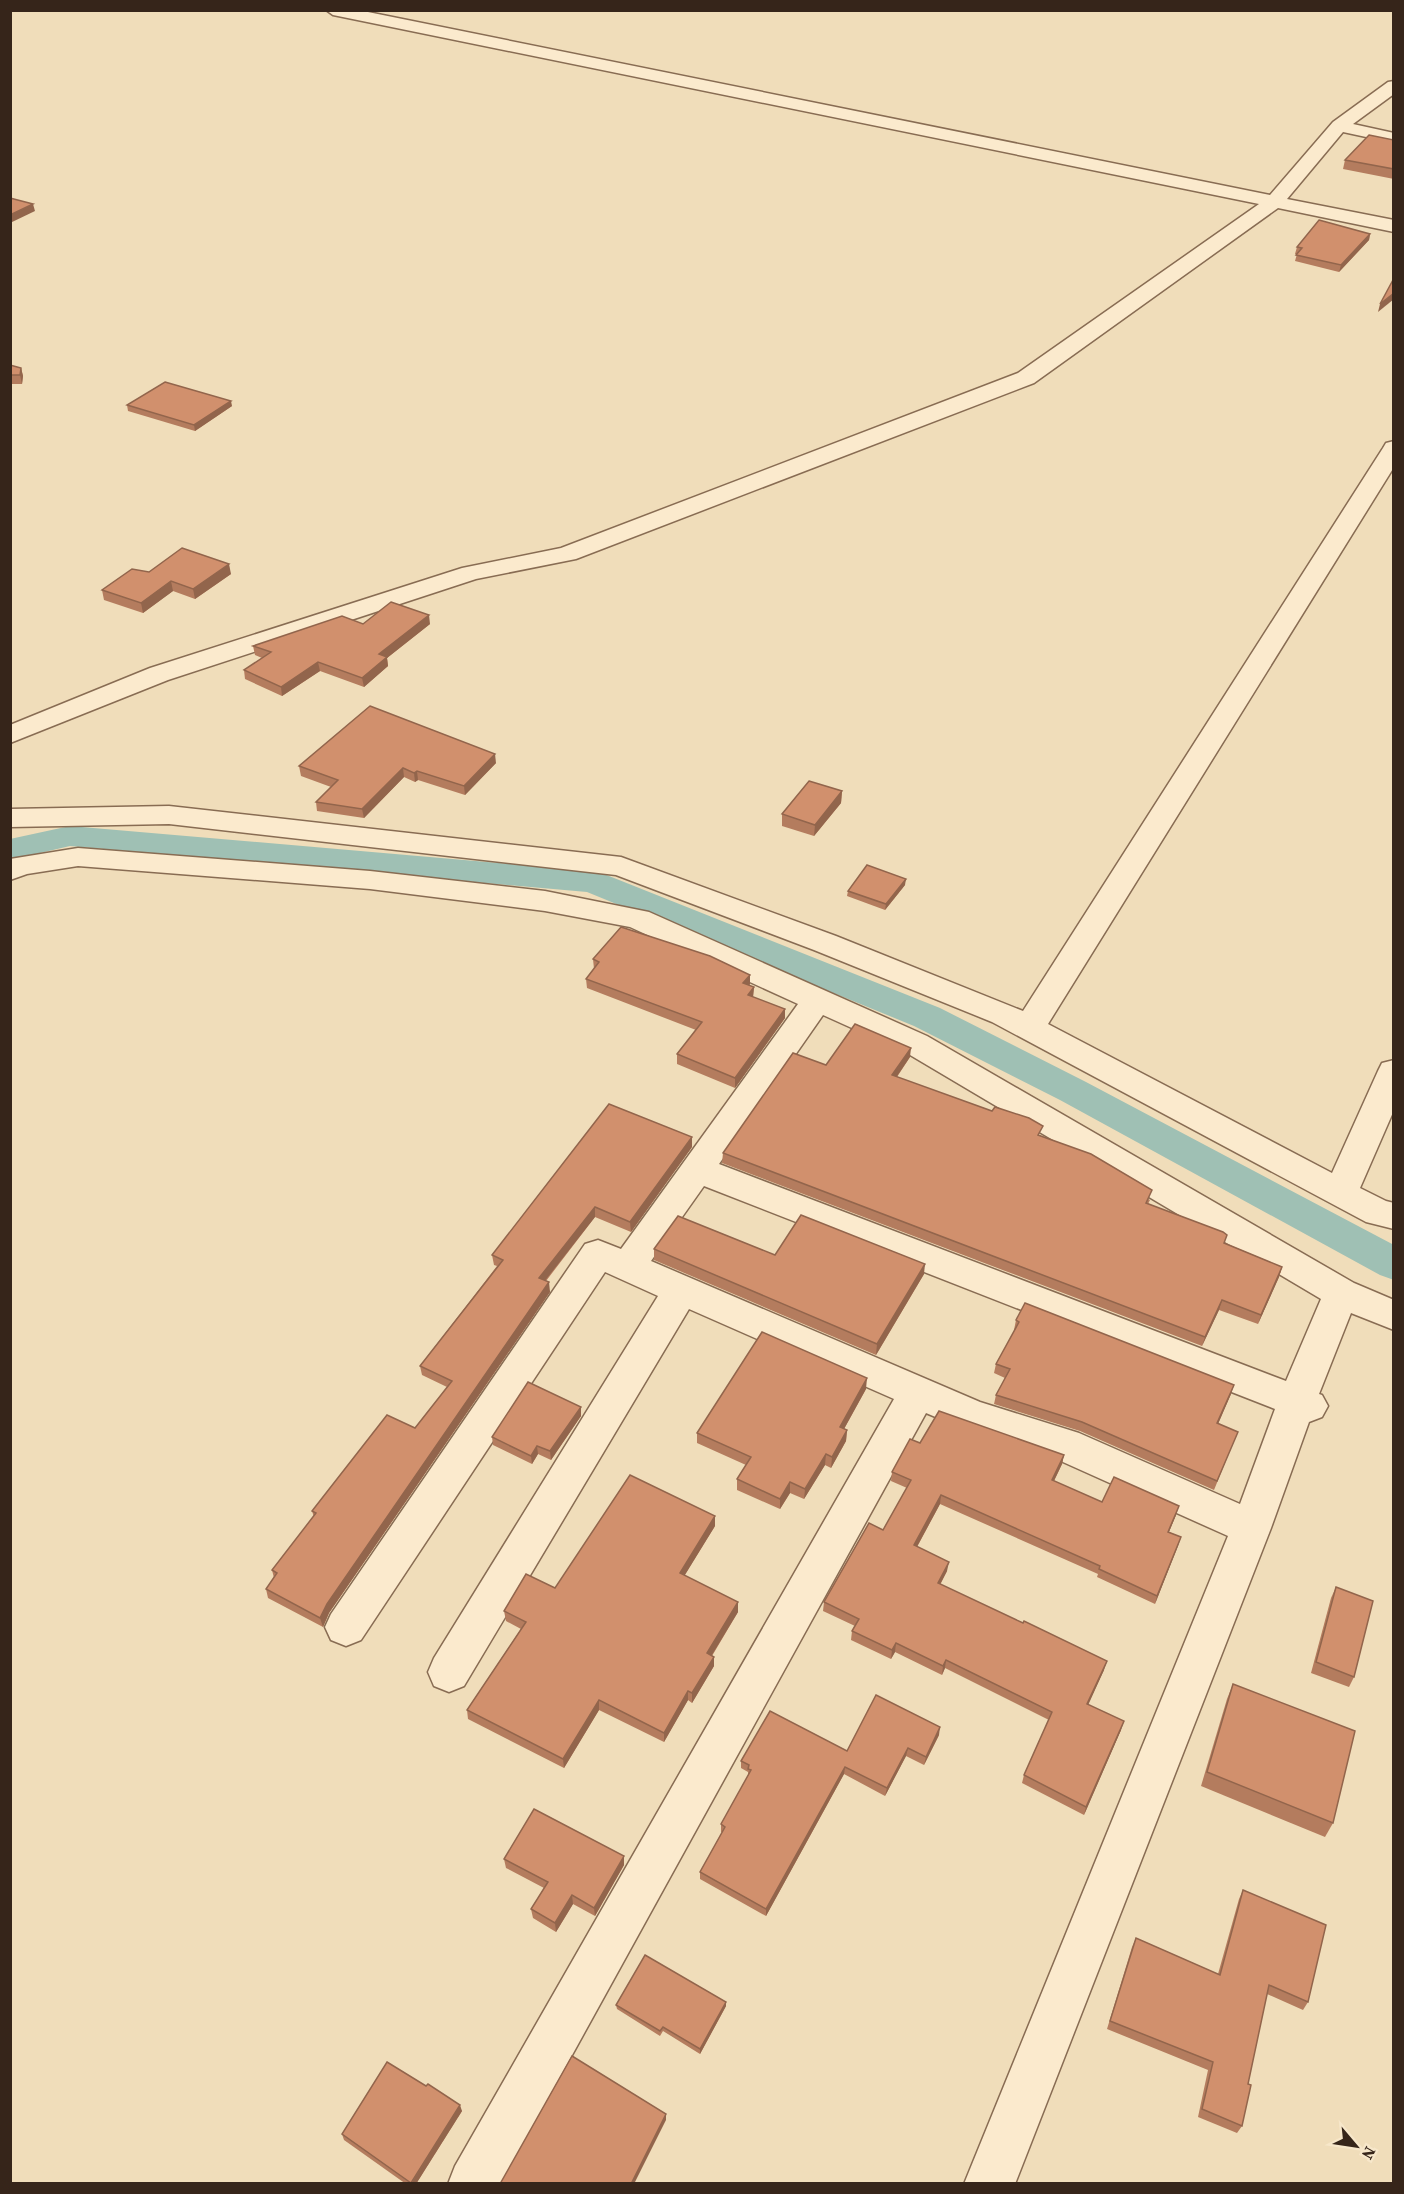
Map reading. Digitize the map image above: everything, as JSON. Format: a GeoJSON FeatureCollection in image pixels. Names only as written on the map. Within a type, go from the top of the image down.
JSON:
{"type":"FeatureCollection","features":[{"type":"Feature","properties":{"kind":"street"},"geometry":{"type":"LineString","coordinates":[[333,10],[1394,226]]}},
{"type":"Feature","properties":{"kind":"street"},"geometry":{"type":"LineString","coordinates":[[10,735],[159,674],[248,645],[471,573],[567,554],[1026,378],[1274,202],[1339,126],[1394,86]]}},
{"type":"Feature","properties":{"kind":"street"},"geometry":{"type":"LineString","coordinates":[[1339,126],[1394,138]]}},
{"type":"Feature","properties":{"kind":"street"},"geometry":{"type":"LineString","coordinates":[[1029,1028],[1394,448]]}},
{"type":"Feature","properties":{"kind":"street"},"geometry":{"type":"LineString","coordinates":[[10,818],[169,815],[621,866],[825,943],[1003,1014],[1378,1213],[1394,1216]]}},
{"type":"Feature","properties":{"kind":"street"},"geometry":{"type":"LineString","coordinates":[[10,871],[19,866],[78,857],[370,880],[545,901],[638,919],[916,1044],[1341,1293],[1394,1316]]}},
{"type":"Feature","properties":{"kind":"street"},"geometry":{"type":"LineString","coordinates":[[627,1267],[818,999]]}},
{"type":"Feature","properties":{"kind":"street"},"geometry":{"type":"LineString","coordinates":[[1340,1193],[1394,1071]]}},
{"type":"Feature","properties":{"kind":"street"},"geometry":{"type":"LineString","coordinates":[[696,1169],[1303,1404]]}},
{"type":"Feature","properties":{"kind":"street"},"geometry":{"type":"LineString","coordinates":[[346,1627],[598,1254],[970,1415],[1065,1445],[1251,1528]]}},
{"type":"Feature","properties":{"kind":"street"},"geometry":{"type":"LineString","coordinates":[[449,1672],[681,1290]]}},
{"type":"Feature","properties":{"kind":"street"},"geometry":{"type":"LineString","coordinates":[[989,2184],[1251,1528],[1303,1404],[1341,1293]]}},
{"type":"Feature","properties":{"kind":"street"},"geometry":{"type":"LineString","coordinates":[[473,2184],[918,1392]]}},
{"type":"Feature","properties":{"kind":"building"},"geometry":{"type":"Polygon","coordinates":[[[1369,135],[1394,140],[1394,169],[1345,160],[1369,135]]]}},
{"type":"Feature","properties":{"kind":"building"},"geometry":{"type":"Polygon","coordinates":[[[10,198],[33,204],[10,215],[10,198]]]}},
{"type":"Feature","properties":{"kind":"building"},"geometry":{"type":"Polygon","coordinates":[[[1319,220],[1370,234],[1341,265],[1296,255],[1302,248],[1297,247],[1319,220]]]}},
{"type":"Feature","properties":{"kind":"building"},"geometry":{"type":"Polygon","coordinates":[[[1394,278],[1394,293],[1380,304],[1394,278]]]}},
{"type":"Feature","properties":{"kind":"building"},"geometry":{"type":"Polygon","coordinates":[[[10,365],[21,368],[20,375],[10,375],[10,365]]]}},
{"type":"Feature","properties":{"kind":"building"},"geometry":{"type":"Polygon","coordinates":[[[165,382],[231,401],[194,425],[127,405],[165,382]]]}},
{"type":"Feature","properties":{"kind":"building"},"geometry":{"type":"Polygon","coordinates":[[[182,548],[229,564],[193,589],[171,581],[141,603],[102,590],[132,569],[149,572],[182,548]]]}},
{"type":"Feature","properties":{"kind":"building"},"geometry":{"type":"Polygon","coordinates":[[[391,602],[429,615],[379,654],[387,657],[362,678],[318,662],[281,687],[244,670],[271,652],[253,646],[342,616],[363,624],[391,602]]]}},
{"type":"Feature","properties":{"kind":"building"},"geometry":{"type":"Polygon","coordinates":[[[370,706],[495,754],[464,786],[403,768],[362,809],[316,802],[338,780],[299,766],[370,706]]]}},
{"type":"Feature","properties":{"kind":"building"},"geometry":{"type":"Polygon","coordinates":[[[809,781],[842,791],[815,825],[782,814],[809,781]]]}},
{"type":"Feature","properties":{"kind":"building"},"geometry":{"type":"Polygon","coordinates":[[[867,865],[906,879],[886,904],[848,891],[867,865]]]}},
{"type":"Feature","properties":{"kind":"building"},"geometry":{"type":"Polygon","coordinates":[[[621,927],[710,956],[750,975],[743,983],[754,987],[748,995],[785,1009],[735,1078],[677,1054],[702,1022],[586,979],[599,962],[593,959],[621,927]]]}},
{"type":"Feature","properties":{"kind":"building"},"geometry":{"type":"Polygon","coordinates":[[[855,1024],[911,1048],[892,1075],[992,1111],[995,1107],[1029,1118],[1043,1126],[1038,1135],[1091,1154],[1152,1190],[1146,1203],[1223,1232],[1227,1235],[1224,1243],[1282,1267],[1261,1315],[1222,1300],[1205,1337],[723,1153],[793,1053],[826,1065],[855,1024]]]}},
{"type":"Feature","properties":{"kind":"building"},"geometry":{"type":"Polygon","coordinates":[[[609,1104],[692,1137],[630,1222],[595,1207],[539,1278],[549,1282],[327,1604],[320,1618],[266,1589],[277,1573],[272,1570],[316,1513],[312,1511],[387,1415],[415,1428],[452,1381],[420,1366],[503,1260],[492,1255],[609,1104]]]}},
{"type":"Feature","properties":{"kind":"building"},"geometry":{"type":"Polygon","coordinates":[[[801,1215],[925,1264],[877,1344],[654,1249],[678,1216],[775,1255],[801,1215]]]}},
{"type":"Feature","properties":{"kind":"building"},"geometry":{"type":"Polygon","coordinates":[[[1025,1303],[1234,1385],[1217,1423],[1238,1432],[1217,1481],[1082,1422],[996,1395],[1010,1369],[996,1364],[1019,1322],[1016,1320],[1025,1303]]]}},
{"type":"Feature","properties":{"kind":"building"},"geometry":{"type":"Polygon","coordinates":[[[762,1332],[867,1378],[840,1427],[847,1430],[832,1457],[826,1454],[805,1489],[790,1482],[780,1499],[737,1479],[751,1457],[697,1433],[762,1332]]]}},
{"type":"Feature","properties":{"kind":"building"},"geometry":{"type":"Polygon","coordinates":[[[528,1382],[581,1407],[550,1451],[537,1446],[531,1456],[492,1437],[528,1382]]]}},
{"type":"Feature","properties":{"kind":"building"},"geometry":{"type":"Polygon","coordinates":[[[939,1411],[1064,1455],[1052,1480],[1102,1502],[1114,1477],[1179,1506],[1168,1532],[1181,1537],[1157,1596],[1099,1569],[1100,1566],[941,1495],[914,1545],[949,1562],[938,1583],[1107,1661],[1087,1704],[1124,1721],[1086,1807],[1024,1775],[1052,1712],[946,1660],[943,1666],[896,1643],[892,1650],[852,1631],[859,1619],[824,1602],[869,1523],[883,1530],[911,1480],[892,1472],[910,1439],[920,1443],[939,1411]]]}},
{"type":"Feature","properties":{"kind":"building"},"geometry":{"type":"Polygon","coordinates":[[[630,1475],[715,1516],[680,1573],[738,1602],[707,1653],[714,1657],[692,1693],[688,1691],[664,1733],[599,1700],[563,1759],[467,1710],[526,1622],[504,1611],[526,1574],[555,1588],[630,1475]]]}},
{"type":"Feature","properties":{"kind":"building"},"geometry":{"type":"Polygon","coordinates":[[[1336,1587],[1373,1601],[1354,1677],[1316,1662],[1336,1587]]]}},
{"type":"Feature","properties":{"kind":"building"},"geometry":{"type":"Polygon","coordinates":[[[1233,1684],[1355,1731],[1333,1823],[1207,1772],[1233,1684]]]}},
{"type":"Feature","properties":{"kind":"building"},"geometry":{"type":"Polygon","coordinates":[[[876,1695],[940,1727],[926,1757],[908,1748],[887,1788],[845,1767],[766,1909],[700,1872],[725,1827],[721,1824],[751,1770],[748,1769],[749,1765],[741,1761],[770,1711],[847,1751],[876,1695]]]}},
{"type":"Feature","properties":{"kind":"building"},"geometry":{"type":"Polygon","coordinates":[[[534,1809],[624,1856],[594,1908],[572,1895],[555,1923],[531,1909],[548,1882],[504,1859],[534,1809]]]}},
{"type":"Feature","properties":{"kind":"building"},"geometry":{"type":"Polygon","coordinates":[[[1243,1890],[1326,1925],[1308,2002],[1269,1985],[1248,2084],[1251,2085],[1242,2126],[1202,2109],[1213,2062],[1110,2021],[1136,1938],[1220,1975],[1243,1890]]]}},
{"type":"Feature","properties":{"kind":"building"},"geometry":{"type":"Polygon","coordinates":[[[645,1955],[726,2002],[700,2049],[663,2027],[660,2031],[616,2005],[645,1955]]]}},
{"type":"Feature","properties":{"kind":"building"},"geometry":{"type":"Polygon","coordinates":[[[572,2056],[666,2114],[631,2184],[500,2184],[572,2056]]]}},
{"type":"Feature","properties":{"kind":"building"},"geometry":{"type":"Polygon","coordinates":[[[387,2062],[426,2086],[428,2084],[460,2105],[411,2183],[342,2134],[387,2062]]]}},
{"type":"Feature","properties":{"kind":"waterway"},"geometry":{"type":"LineString","coordinates":[[10,850],[70,836],[592,882],[927,1017],[1073,1091],[1394,1264]]}}]}
